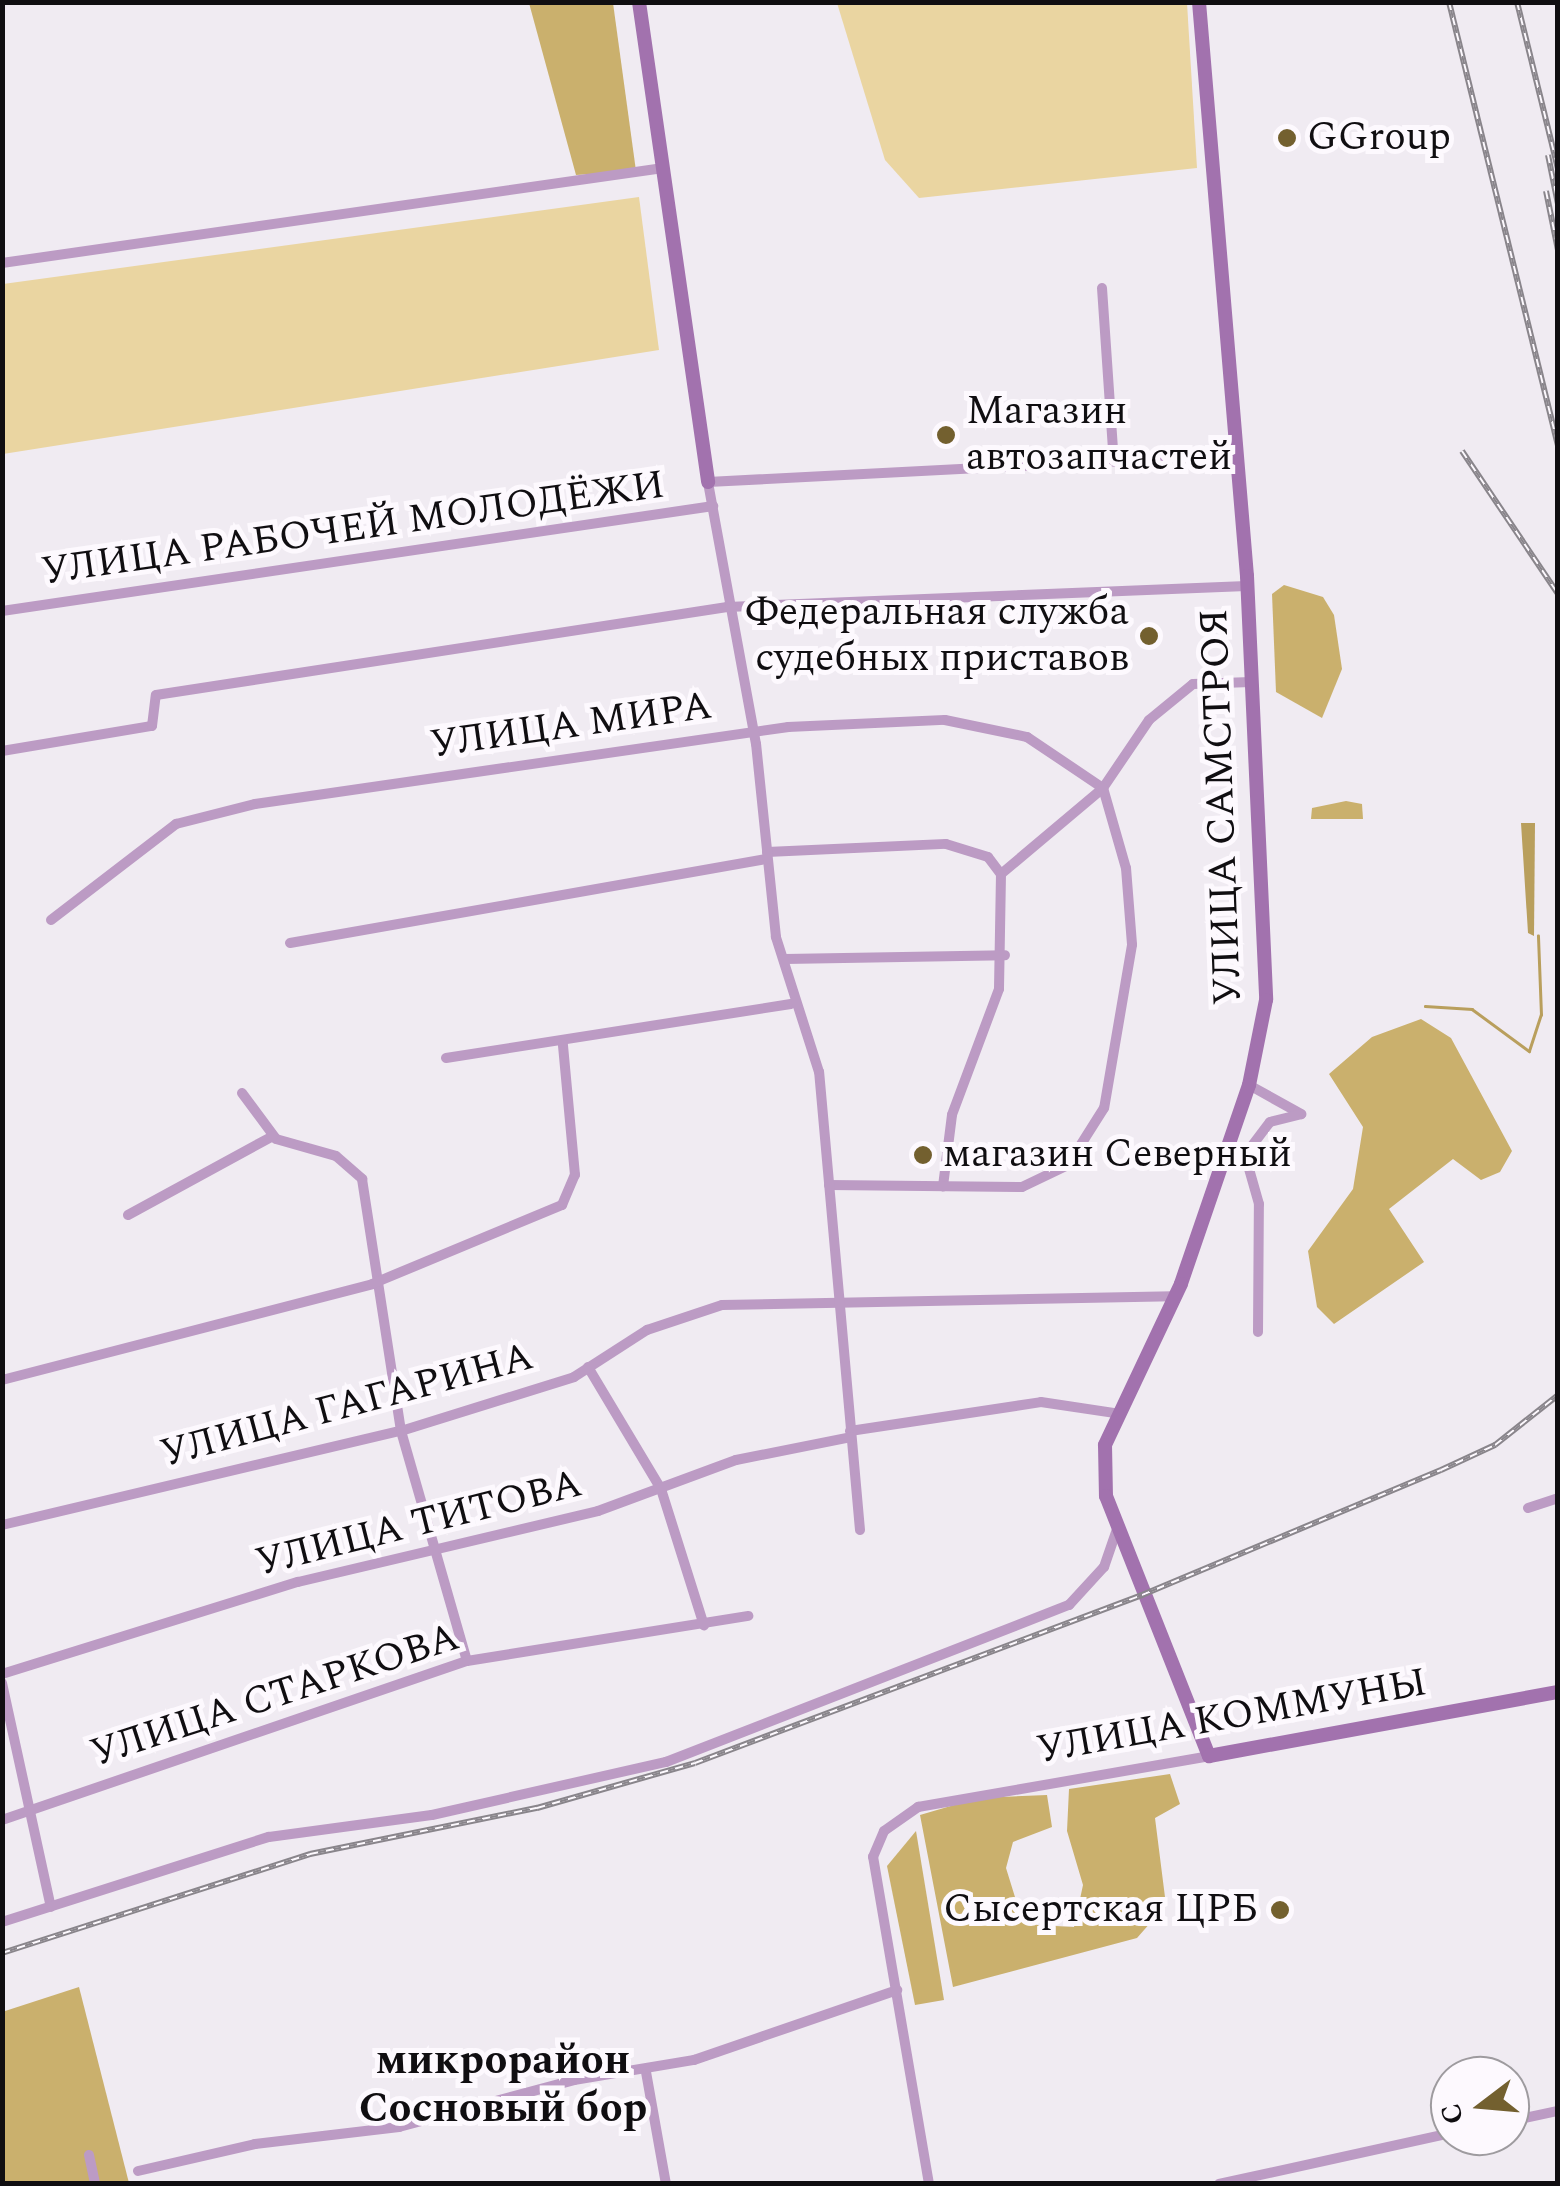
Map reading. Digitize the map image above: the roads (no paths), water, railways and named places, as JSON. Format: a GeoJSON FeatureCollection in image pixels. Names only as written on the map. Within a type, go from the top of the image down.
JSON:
{"type":"FeatureCollection","features":[{"type":"Feature","properties":{"kind":"street"},"geometry":{"type":"LineString","coordinates":[[639,2],[766,856],[791,1004],[819,1072],[829,1185],[833,1300],[860,1530]]}},
{"type":"Feature","properties":{"kind":"street","name":"УЛИЦА САМСТРОЯ"},"geometry":{"type":"LineString","coordinates":[[1198,2],[1248,586],[1266,1000],[1249,1084],[1172,1296],[1116,1413],[1103,1473],[1117,1530],[1134,1576],[1209,1756]]}},
{"type":"Feature","properties":{"kind":"street"},"geometry":{"type":"LineString","coordinates":[[2,264],[663,168]]}},
{"type":"Feature","properties":{"kind":"street"},"geometry":{"type":"LineString","coordinates":[[1102,288],[1114,462]]}},
{"type":"Feature","properties":{"kind":"street","name":"УЛИЦА РАБОЧЕЙ МОЛОДЁЖИ"},"geometry":{"type":"LineString","coordinates":[[708,482],[1234,455]]}},
{"type":"Feature","properties":{"kind":"street","name":"УЛИЦА РАБОЧЕЙ МОЛОДЁЖИ"},"geometry":{"type":"LineString","coordinates":[[2,611],[713,506]]}},
{"type":"Feature","properties":{"kind":"street"},"geometry":{"type":"LineString","coordinates":[[2,751],[152,726],[156,695],[164,693],[727,607],[1248,586]]}},
{"type":"Feature","properties":{"kind":"street"},"geometry":{"type":"LineString","coordinates":[[1001,874],[1103,788],[1149,720],[1193,684],[1252,682]]}},
{"type":"Feature","properties":{"kind":"street","name":"УЛИЦА МИРА"},"geometry":{"type":"LineString","coordinates":[[51,920],[176,824],[255,804],[747,730],[983,725],[1027,737],[1103,788]]}},
{"type":"Feature","properties":{"kind":"street"},"geometry":{"type":"LineString","coordinates":[[829,1185],[942,1186],[990,1191],[1038,1180],[1068,1165],[1104,1108],[1132,945],[1126,868],[1103,788]]}},
{"type":"Feature","properties":{"kind":"street"},"geometry":{"type":"LineString","coordinates":[[290,943],[766,856],[946,844],[988,857],[1001,874],[1005,955],[952,1115],[942,1186]]}},
{"type":"Feature","properties":{"kind":"street"},"geometry":{"type":"LineString","coordinates":[[784,959],[1005,955]]}},
{"type":"Feature","properties":{"kind":"street"},"geometry":{"type":"LineString","coordinates":[[446,1058],[563,1045],[791,1004]]}},
{"type":"Feature","properties":{"kind":"street"},"geometry":{"type":"LineString","coordinates":[[2,1380],[372,1284],[472,1247],[574,1192],[563,1045]]}},
{"type":"Feature","properties":{"kind":"street"},"geometry":{"type":"LineString","coordinates":[[1249,1084],[1302,1114],[1270,1122],[1245,1155],[1259,1204],[1258,1332]]}},
{"type":"Feature","properties":{"kind":"street"},"geometry":{"type":"LineString","coordinates":[[242,1093],[272,1136],[354,1164],[375,1224],[372,1284],[402,1431],[466,1661]]}},
{"type":"Feature","properties":{"kind":"street"},"geometry":{"type":"LineString","coordinates":[[128,1215],[272,1136]]}},
{"type":"Feature","properties":{"kind":"street","name":"УЛИЦА ГАГАРИНА"},"geometry":{"type":"LineString","coordinates":[[2,1526],[402,1431],[588,1368],[647,1330],[722,1305],[1172,1296]]}},
{"type":"Feature","properties":{"kind":"street"},"geometry":{"type":"LineString","coordinates":[[588,1368],[661,1488],[704,1625]]}},
{"type":"Feature","properties":{"kind":"street","name":"УЛИЦА ТИТОВА"},"geometry":{"type":"LineString","coordinates":[[2,1674],[298,1582],[438,1552],[661,1488],[736,1460],[851,1434],[1041,1402],[1116,1413]]}},
{"type":"Feature","properties":{"kind":"street"},"geometry":{"type":"LineString","coordinates":[[1528,1508],[1558,1498]]}},
{"type":"Feature","properties":{"kind":"street"},"geometry":{"type":"LineString","coordinates":[[2,1922],[270,1837],[432,1815],[666,1762],[1069,1605],[1104,1567],[1117,1530]]}},
{"type":"Feature","properties":{"kind":"street","name":"УЛИЦА СТАРКОВА"},"geometry":{"type":"LineString","coordinates":[[2,1820],[466,1661],[748,1616]]}},
{"type":"Feature","properties":{"kind":"street"},"geometry":{"type":"LineString","coordinates":[[2,1684],[51,1907]]}},
{"type":"Feature","properties":{"kind":"street","name":"УЛИЦА КОММУНЫ"},"geometry":{"type":"LineString","coordinates":[[897,1990],[873,1858],[884,1830],[918,1807],[1558,1692]]}},
{"type":"Feature","properties":{"kind":"street"},"geometry":{"type":"LineString","coordinates":[[138,2171],[255,2144],[399,2127],[574,2080],[646,2072],[750,2047],[897,1990],[930,2184]]}},
{"type":"Feature","properties":{"kind":"street"},"geometry":{"type":"LineString","coordinates":[[646,2072],[666,2184]]}},
{"type":"Feature","properties":{"kind":"street"},"geometry":{"type":"LineString","coordinates":[[1530,2117],[1558,2111]]}},
{"type":"Feature","properties":{"kind":"street"},"geometry":{"type":"LineString","coordinates":[[1219,2184],[1430,2138]]}},
{"type":"Feature","properties":{"kind":"street"},"geometry":{"type":"LineString","coordinates":[[89,2155],[95,2184]]}},
{"type":"Feature","properties":{"kind":"waterway"},"geometry":{"type":"LineString","coordinates":[[1425,1006],[1472,1009],[1529,1051],[1541,1015],[1538,936]]}},
{"type":"Feature","properties":{"kind":"railway"},"geometry":{"type":"LineString","coordinates":[[1449,2],[1558,446]]}},
{"type":"Feature","properties":{"kind":"railway"},"geometry":{"type":"LineString","coordinates":[[1517,2],[1558,169]]}},
{"type":"Feature","properties":{"kind":"railway"},"geometry":{"type":"LineString","coordinates":[[1548,155],[1558,204]]}},
{"type":"Feature","properties":{"kind":"railway"},"geometry":{"type":"LineString","coordinates":[[1546,191],[1558,250]]}},
{"type":"Feature","properties":{"kind":"railway"},"geometry":{"type":"LineString","coordinates":[[1462,451],[1558,594]]}},
{"type":"Feature","properties":{"kind":"railway"},"geometry":{"type":"LineString","coordinates":[[2,1953],[310,1854],[537,1808],[695,1763],[1142,1595],[1441,1470],[1495,1445],[1558,1395]]}},
{"type":"Feature","properties":{"kind":"place","name":"GGroup"},"geometry":{"type":"Point","coordinates":[1287,138]}},
{"type":"Feature","properties":{"kind":"place","name":"Магазин автозапчастей"},"geometry":{"type":"Point","coordinates":[946,435]}},
{"type":"Feature","properties":{"kind":"place","name":"Федеральная служба судебных приставов"},"geometry":{"type":"Point","coordinates":[1149,636]}},
{"type":"Feature","properties":{"kind":"place","name":"магазин Северный"},"geometry":{"type":"Point","coordinates":[923,1155]}},
{"type":"Feature","properties":{"kind":"place","name":"Сысертская ЦРБ"},"geometry":{"type":"Point","coordinates":[1280,1910]}},
{"type":"Feature","properties":{"kind":"district","name":"микрорайон Сосновый бор"},"geometry":{"type":"Point","coordinates":[503,2085]}}]}
